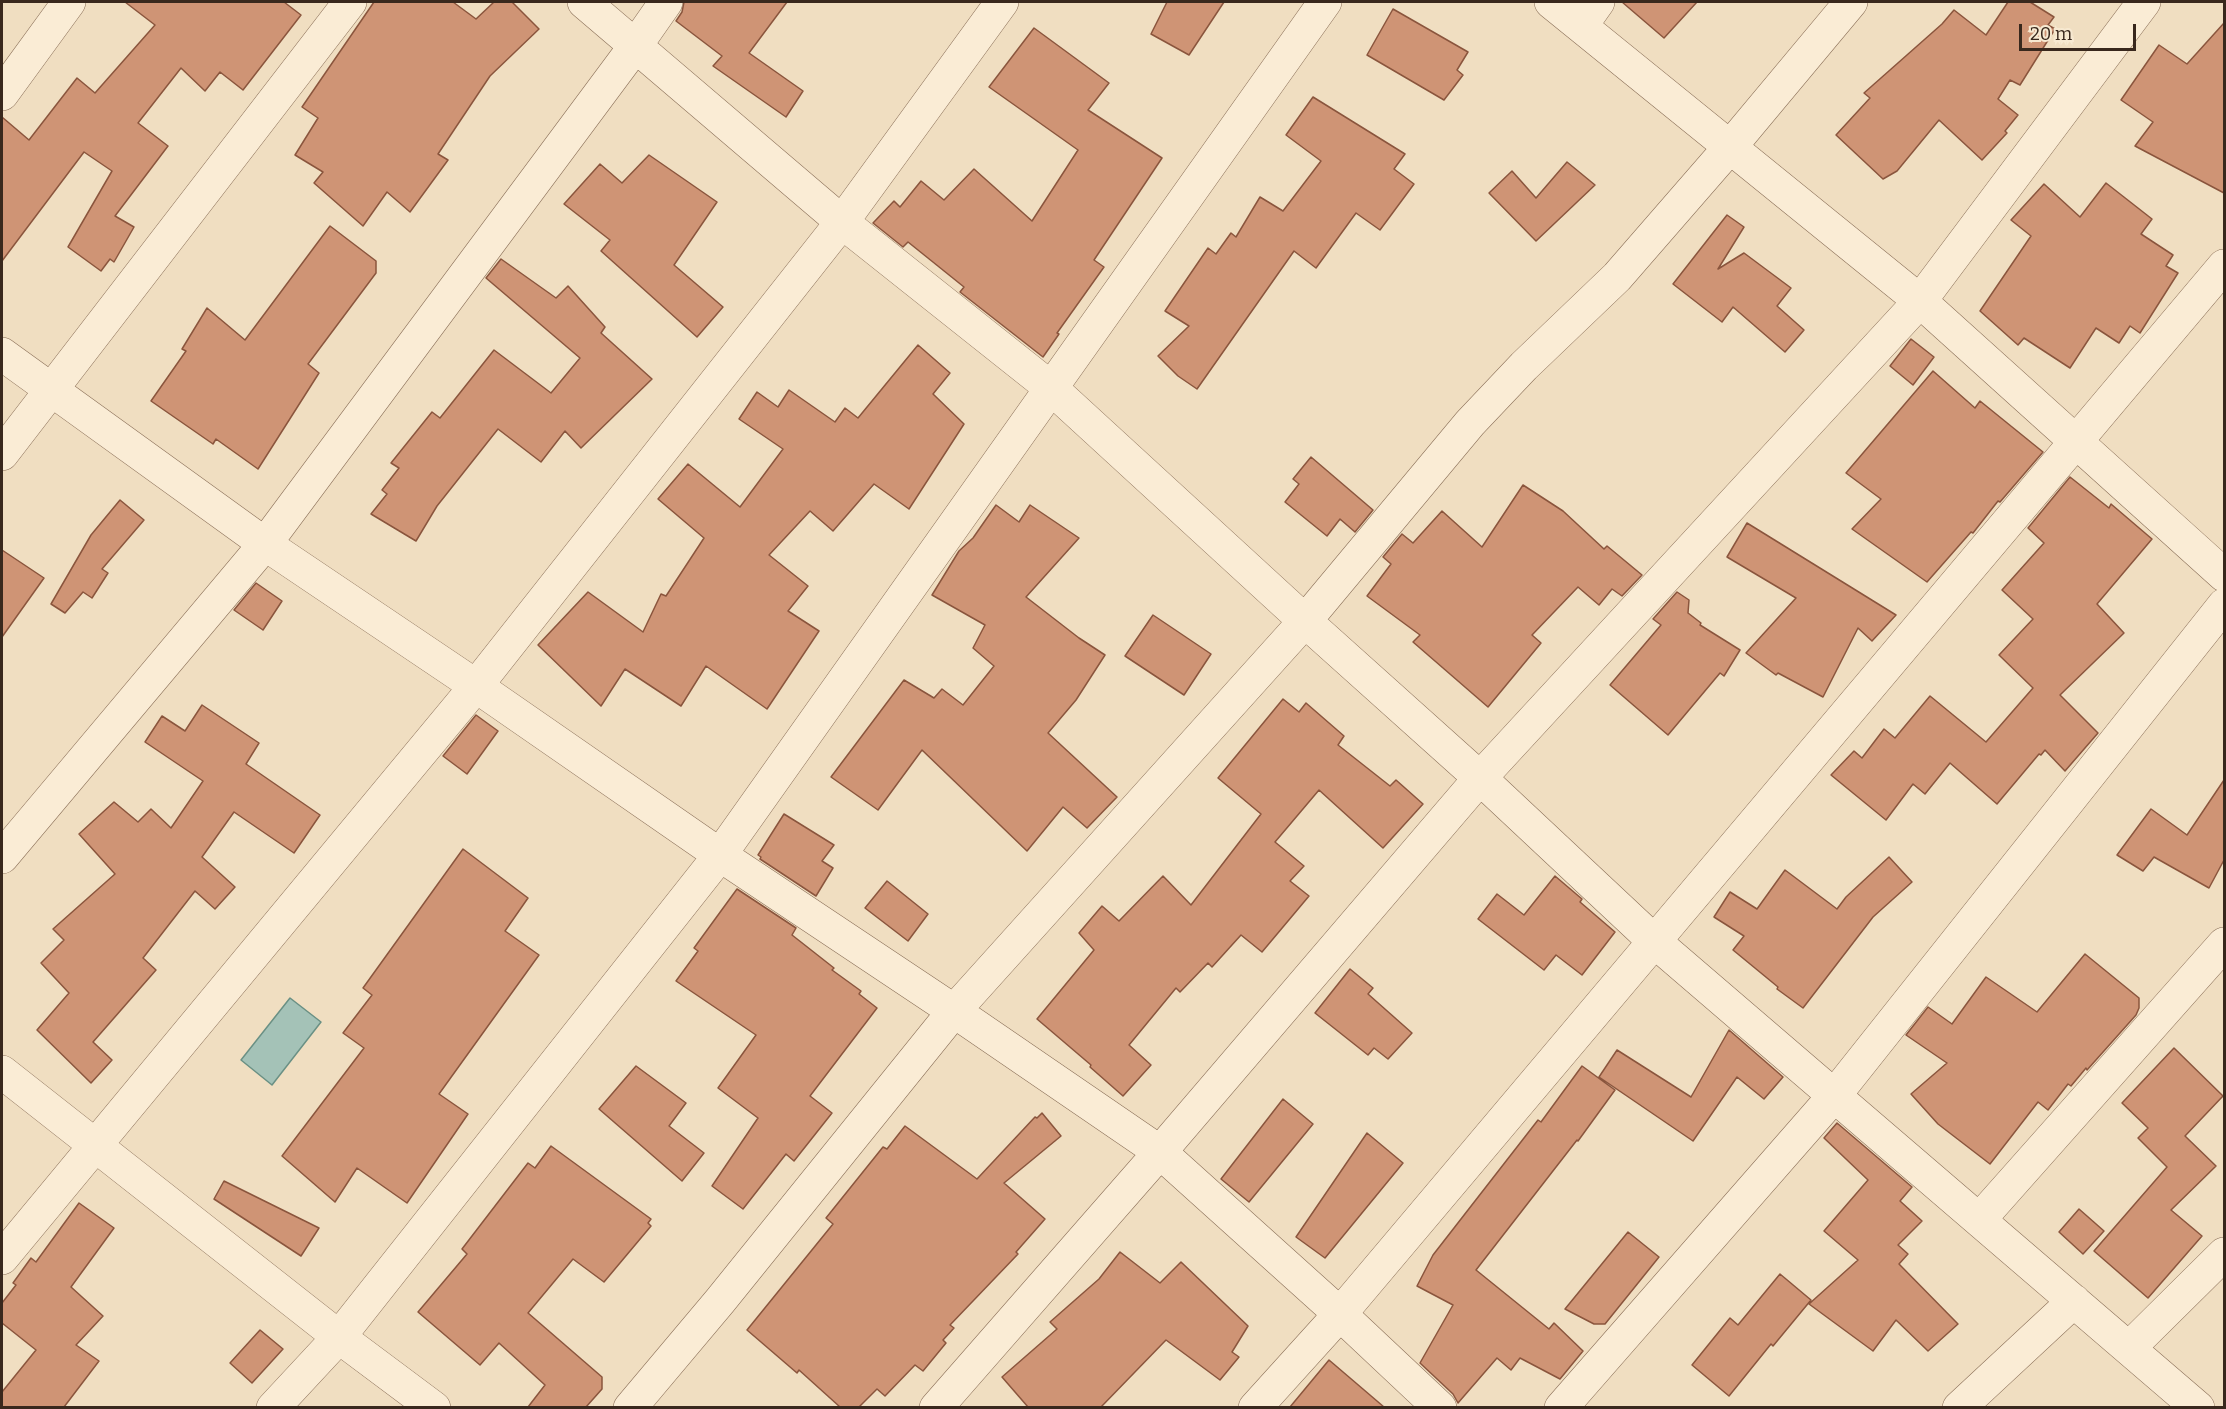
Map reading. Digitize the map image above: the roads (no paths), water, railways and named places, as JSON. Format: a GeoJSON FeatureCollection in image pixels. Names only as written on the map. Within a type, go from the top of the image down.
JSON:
{"type":"FeatureCollection","features":[{"type":"Feature","properties":{"kind":"street"},"geometry":{"type":"LineString","coordinates":[[2,94],[69,2]]}},
{"type":"Feature","properties":{"kind":"street"},"geometry":{"type":"LineString","coordinates":[[2,454],[350,2]]}},
{"type":"Feature","properties":{"kind":"street"},"geometry":{"type":"LineString","coordinates":[[584,2],[842,222],[1051,388],[1480,778],[1654,941],[2198,1407]]}},
{"type":"Feature","properties":{"kind":"street"},"geometry":{"type":"LineString","coordinates":[[2,857],[266,544],[666,2]]}},
{"type":"Feature","properties":{"kind":"street"},"geometry":{"type":"LineString","coordinates":[[2,1258],[476,686],[842,222],[1002,2]]}},
{"type":"Feature","properties":{"kind":"street"},"geometry":{"type":"LineString","coordinates":[[273,1407],[339,1337],[720,855],[1325,2]]}},
{"type":"Feature","properties":{"kind":"street"},"geometry":{"type":"LineString","coordinates":[[1551,2],[1589,14],[1730,147],[1920,301],[2224,575]]}},
{"type":"Feature","properties":{"kind":"street"},"geometry":{"type":"LineString","coordinates":[[630,1407],[720,1301],[954,1011],[1305,621],[1470,423],[1524,366],[1617,277],[1730,147],[1851,2]]}},
{"type":"Feature","properties":{"kind":"street"},"geometry":{"type":"LineString","coordinates":[[936,1407],[1160,1152],[1480,778],[1920,301],[2144,2]]}},
{"type":"Feature","properties":{"kind":"street"},"geometry":{"type":"LineString","coordinates":[[1255,1407],[1340,1314],[2224,266]]}},
{"type":"Feature","properties":{"kind":"street"},"geometry":{"type":"LineString","coordinates":[[2,354],[266,544],[720,855],[1160,1152],[1440,1407]]}},
{"type":"Feature","properties":{"kind":"street"},"geometry":{"type":"LineString","coordinates":[[1561,1407],[1834,1096],[2224,605]]}},
{"type":"Feature","properties":{"kind":"street"},"geometry":{"type":"LineString","coordinates":[[1979,1220],[2224,944]]}},
{"type":"Feature","properties":{"kind":"street"},"geometry":{"type":"LineString","coordinates":[[2,1072],[339,1337],[434,1407]]}},
{"type":"Feature","properties":{"kind":"street"},"geometry":{"type":"LineString","coordinates":[[2129,1348],[2224,1254]]}},
{"type":"Feature","properties":{"kind":"street"},"geometry":{"type":"LineString","coordinates":[[1959,1407],[2074,1301]]}},
{"type":"Feature","properties":{"kind":"water"},"geometry":{"type":"Polygon","coordinates":[[[290,998],[321,1022],[272,1085],[241,1060],[290,998]]]}}]}
